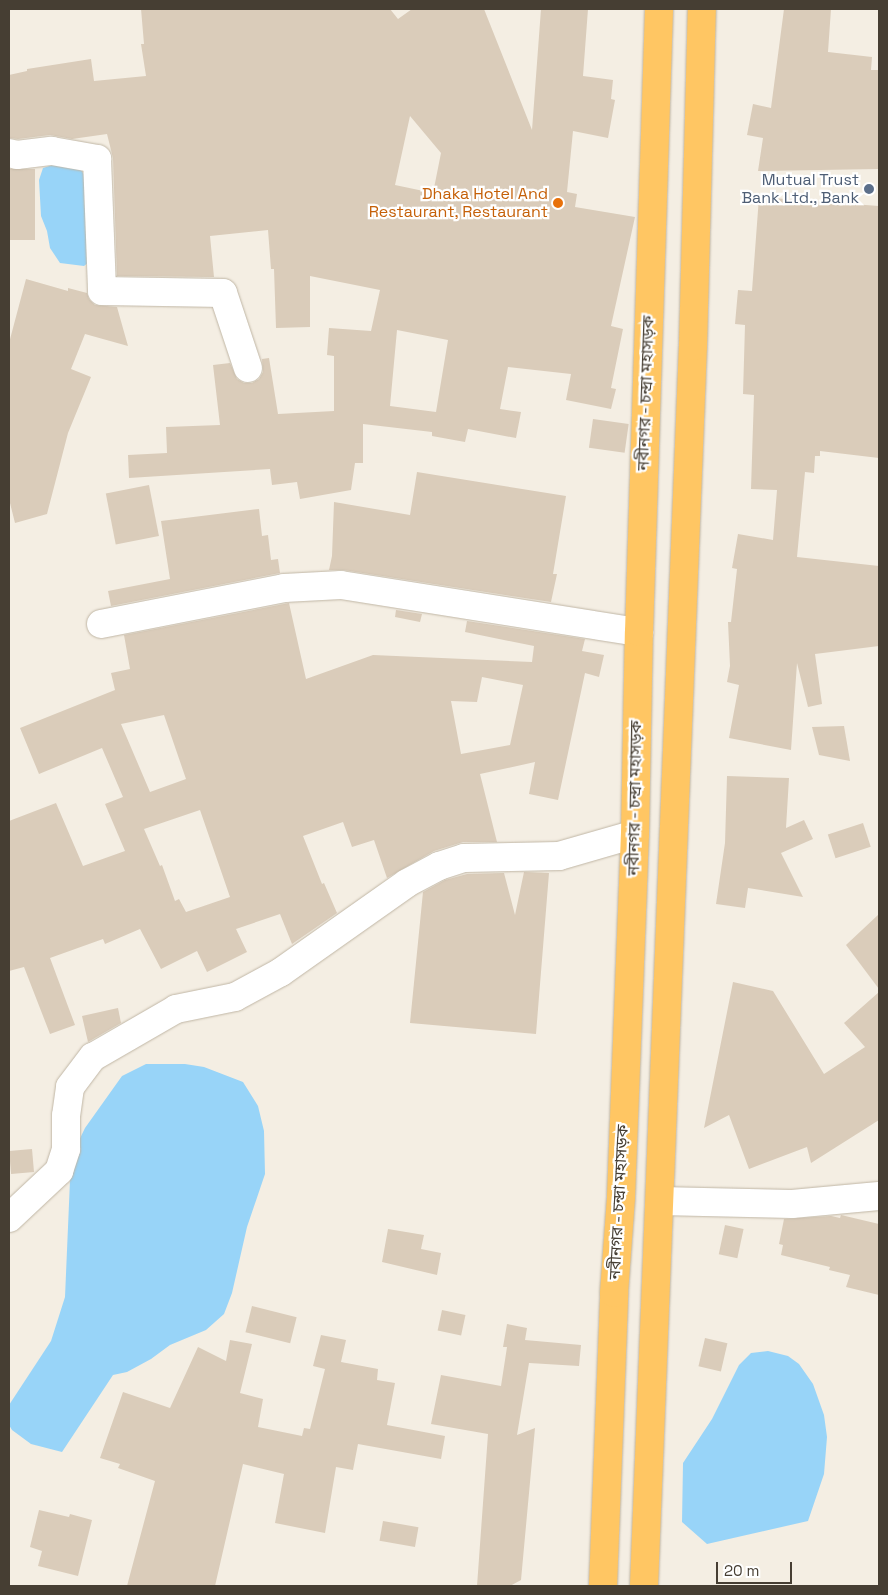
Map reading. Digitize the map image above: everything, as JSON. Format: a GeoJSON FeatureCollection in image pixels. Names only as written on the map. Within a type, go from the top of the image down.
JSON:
{"type":"FeatureCollection","features":[{"type":"Feature","properties":{"kind":"highway","name":"নবীনগর - চন্দ্রা মহাসড়ক"},"geometry":{"type":"LineString","coordinates":[[603,1586],[635,834],[639,632],[659,9]]}},
{"type":"Feature","properties":{"kind":"highway"},"geometry":{"type":"LineString","coordinates":[[644,1586],[693,346],[702,9]]}},
{"type":"Feature","properties":{"kind":"street"},"geometry":{"type":"LineString","coordinates":[[9,153],[18,155],[52,151],[97,159],[102,292],[223,293],[248,368]]}},
{"type":"Feature","properties":{"kind":"street"},"geometry":{"type":"LineString","coordinates":[[101,624],[284,588],[341,585],[639,632]]}},
{"type":"Feature","properties":{"kind":"street"},"geometry":{"type":"LineString","coordinates":[[9,1218],[59,1171],[66,1149],[66,1116],[70,1086],[93,1057],[176,1009],[235,997],[281,972],[407,883],[439,866],[464,858],[559,856],[635,834]]}},
{"type":"Feature","properties":{"kind":"street"},"geometry":{"type":"LineString","coordinates":[[660,1201],[792,1204],[879,1196]]}},
{"type":"Feature","properties":{"kind":"water"},"geometry":{"type":"Polygon","coordinates":[[[59,163],[80,168],[86,178],[89,262],[84,266],[60,263],[50,248],[47,231],[41,216],[39,180],[43,168],[59,163]]]}},
{"type":"Feature","properties":{"kind":"water"},"geometry":{"type":"Polygon","coordinates":[[[146,1064],[185,1064],[204,1067],[243,1082],[258,1106],[264,1131],[265,1174],[247,1227],[232,1293],[224,1314],[206,1330],[170,1345],[151,1359],[127,1372],[113,1375],[62,1452],[31,1444],[12,1430],[9,1425],[9,1405],[51,1341],[65,1297],[71,1157],[85,1128],[122,1076],[146,1064]]]}},
{"type":"Feature","properties":{"kind":"water"},"geometry":{"type":"Polygon","coordinates":[[[768,1351],[788,1356],[799,1364],[813,1384],[824,1415],[827,1437],[824,1474],[808,1521],[707,1544],[682,1522],[683,1463],[712,1419],[739,1365],[751,1353],[768,1351]]]}},
{"type":"Feature","properties":{"kind":"building"},"geometry":{"type":"Polygon","coordinates":[[[141,9],[390,9],[398,19],[412,9],[484,9],[532,130],[541,9],[588,9],[583,76],[613,80],[611,99],[615,100],[608,138],[573,131],[567,192],[577,194],[575,207],[635,217],[611,326],[623,329],[611,388],[616,389],[611,409],[566,400],[571,374],[508,367],[500,409],[521,412],[516,438],[468,429],[465,442],[432,436],[432,432],[363,424],[363,463],[355,463],[351,490],[300,499],[297,482],[272,485],[270,469],[129,478],[128,455],[167,453],[166,427],[220,425],[213,365],[230,363],[237,379],[244,383],[252,383],[259,379],[263,372],[262,359],[269,358],[278,414],[334,411],[334,356],[327,355],[329,328],[371,331],[380,290],[310,276],[310,327],[276,328],[274,269],[271,269],[268,230],[210,236],[214,277],[117,276],[113,158],[107,134],[72,139],[50,135],[18,139],[9,138],[9,75],[27,71],[27,69],[91,59],[94,81],[146,76],[141,44],[144,44],[141,9]],[[410,116],[395,185],[433,193],[441,153],[410,116]],[[397,330],[390,406],[436,412],[448,340],[397,330]]]}},
{"type":"Feature","properties":{"kind":"building"},"geometry":{"type":"Polygon","coordinates":[[[784,9],[831,9],[828,52],[872,57],[871,70],[879,70],[879,169],[758,171],[763,138],[747,135],[753,104],[771,108],[784,9]]]}},
{"type":"Feature","properties":{"kind":"building"},"geometry":{"type":"Polygon","coordinates":[[[10,169],[35,169],[35,240],[10,240],[10,169]]]}},
{"type":"Feature","properties":{"kind":"building"},"geometry":{"type":"Polygon","coordinates":[[[759,197],[879,206],[879,458],[820,451],[820,456],[815,456],[814,473],[805,472],[797,557],[879,566],[879,646],[815,654],[822,704],[808,707],[797,663],[791,750],[729,738],[739,685],[727,682],[730,666],[728,622],[731,622],[737,569],[732,568],[738,534],[773,540],[777,490],[751,489],[754,395],[743,394],[745,325],[735,324],[738,290],[752,291],[759,197]]]}},
{"type":"Feature","properties":{"kind":"building"},"geometry":{"type":"Polygon","coordinates":[[[26,279],[68,291],[68,288],[87,293],[89,299],[95,305],[117,307],[128,346],[85,334],[71,369],[91,377],[68,433],[47,514],[15,523],[9,499],[9,343],[26,279]]]}},
{"type":"Feature","properties":{"kind":"building"},"geometry":{"type":"Polygon","coordinates":[[[593,419],[629,424],[625,453],[589,448],[593,419]]]}},
{"type":"Feature","properties":{"kind":"building"},"geometry":{"type":"Polygon","coordinates":[[[417,472],[566,496],[553,574],[557,574],[551,602],[343,570],[329,570],[332,556],[334,502],[410,515],[417,472]]]}},
{"type":"Feature","properties":{"kind":"building"},"geometry":{"type":"Polygon","coordinates":[[[149,485],[159,536],[116,544],[106,493],[149,485]]]}},
{"type":"Feature","properties":{"kind":"building"},"geometry":{"type":"Polygon","coordinates":[[[259,509],[262,536],[268,535],[271,560],[278,559],[280,573],[111,606],[108,591],[170,579],[161,521],[259,509]]]}},
{"type":"Feature","properties":{"kind":"building"},"geometry":{"type":"Polygon","coordinates":[[[289,603],[306,679],[373,655],[532,662],[534,646],[465,632],[467,621],[585,639],[582,651],[604,655],[599,677],[585,673],[558,800],[529,794],[535,762],[480,774],[497,842],[463,842],[434,851],[387,878],[374,840],[352,847],[343,822],[303,836],[322,884],[324,883],[337,913],[292,944],[280,914],[236,929],[247,952],[207,972],[197,951],[161,969],[140,929],[105,944],[103,939],[50,958],[75,1025],[50,1034],[24,967],[9,971],[9,821],[56,803],[83,866],[125,851],[105,804],[123,797],[102,748],[39,774],[20,728],[115,690],[111,673],[130,669],[124,635],[289,603]],[[482,677],[477,702],[451,701],[461,754],[510,745],[523,685],[482,677]],[[164,715],[121,724],[150,792],[186,779],[164,715]],[[200,810],[144,829],[160,866],[162,865],[175,901],[179,899],[186,912],[230,897],[200,810]]]}},
{"type":"Feature","properties":{"kind":"building"},"geometry":{"type":"Polygon","coordinates":[[[396,610],[422,614],[420,622],[395,617],[396,610]]]}},
{"type":"Feature","properties":{"kind":"building"},"geometry":{"type":"Polygon","coordinates":[[[844,726],[850,761],[819,755],[812,727],[844,726]]]}},
{"type":"Feature","properties":{"kind":"building"},"geometry":{"type":"Polygon","coordinates":[[[727,776],[789,778],[786,828],[804,820],[813,839],[781,853],[803,897],[748,888],[745,908],[716,904],[725,843],[727,776]]]}},
{"type":"Feature","properties":{"kind":"building"},"geometry":{"type":"Polygon","coordinates":[[[863,823],[871,847],[836,858],[828,834],[863,823]]]}},
{"type":"Feature","properties":{"kind":"building"},"geometry":{"type":"Polygon","coordinates":[[[524,872],[549,873],[536,1034],[410,1023],[423,892],[445,880],[467,874],[504,873],[515,915],[524,872]]]}},
{"type":"Feature","properties":{"kind":"building"},"geometry":{"type":"Polygon","coordinates":[[[879,914],[879,989],[846,945],[879,914]]]}},
{"type":"Feature","properties":{"kind":"building"},"geometry":{"type":"Polygon","coordinates":[[[733,982],[773,991],[824,1074],[865,1047],[844,1023],[879,992],[879,1120],[811,1163],[807,1147],[749,1169],[729,1115],[704,1128],[733,982]]]}},
{"type":"Feature","properties":{"kind":"building"},"geometry":{"type":"Polygon","coordinates":[[[118,1008],[121,1023],[88,1042],[82,1016],[118,1008]]]}},
{"type":"Feature","properties":{"kind":"building"},"geometry":{"type":"Polygon","coordinates":[[[32,1149],[34,1172],[11,1174],[9,1151],[32,1149]]]}},
{"type":"Feature","properties":{"kind":"building"},"geometry":{"type":"Polygon","coordinates":[[[841,1215],[879,1224],[879,1295],[846,1287],[850,1275],[829,1270],[830,1267],[781,1255],[783,1245],[779,1244],[784,1219],[831,1216],[840,1218],[841,1215]]]}},
{"type":"Feature","properties":{"kind":"building"},"geometry":{"type":"Polygon","coordinates":[[[725,1225],[744,1229],[737,1258],[719,1254],[725,1225]]]}},
{"type":"Feature","properties":{"kind":"building"},"geometry":{"type":"Polygon","coordinates":[[[388,1229],[424,1235],[421,1249],[441,1253],[437,1275],[382,1262],[388,1229]]]}},
{"type":"Feature","properties":{"kind":"building"},"geometry":{"type":"Polygon","coordinates":[[[252,1306],[297,1317],[290,1343],[245,1332],[252,1306]]]}},
{"type":"Feature","properties":{"kind":"building"},"geometry":{"type":"Polygon","coordinates":[[[442,1310],[465,1315],[461,1336],[438,1331],[442,1310]]]}},
{"type":"Feature","properties":{"kind":"building"},"geometry":{"type":"Polygon","coordinates":[[[507,1324],[527,1328],[525,1340],[581,1345],[579,1366],[529,1363],[517,1435],[535,1428],[521,1580],[510,1586],[477,1586],[488,1434],[431,1424],[441,1375],[501,1386],[507,1347],[503,1347],[507,1324]]]}},
{"type":"Feature","properties":{"kind":"building"},"geometry":{"type":"Polygon","coordinates":[[[321,1335],[346,1340],[341,1362],[378,1369],[377,1380],[395,1383],[387,1425],[445,1436],[441,1459],[358,1444],[353,1470],[336,1467],[325,1533],[275,1523],[284,1474],[243,1464],[215,1586],[127,1586],[155,1481],[118,1468],[120,1464],[100,1458],[123,1392],[170,1408],[198,1347],[226,1361],[230,1340],[252,1344],[240,1393],[263,1399],[258,1427],[302,1436],[304,1428],[310,1429],[325,1369],[313,1366],[321,1335]]]}},
{"type":"Feature","properties":{"kind":"building"},"geometry":{"type":"Polygon","coordinates":[[[705,1338],[727,1343],[721,1371],[698,1366],[705,1338]]]}},
{"type":"Feature","properties":{"kind":"building"},"geometry":{"type":"Polygon","coordinates":[[[39,1510],[69,1517],[70,1514],[92,1520],[78,1576],[38,1566],[42,1551],[30,1547],[39,1510]]]}},
{"type":"Feature","properties":{"kind":"building"},"geometry":{"type":"Polygon","coordinates":[[[383,1521],[418,1527],[415,1547],[380,1541],[383,1521]]]}},
{"type":"Feature","properties":{"kind":"place","name":"Mutual Trust Bank Ltd., Bank"},"geometry":{"type":"Point","coordinates":[869,189]}},
{"type":"Feature","properties":{"kind":"place","name":"Dhaka Hotel And Restaurant, Restaurant"},"geometry":{"type":"Point","coordinates":[558,203]}}]}
